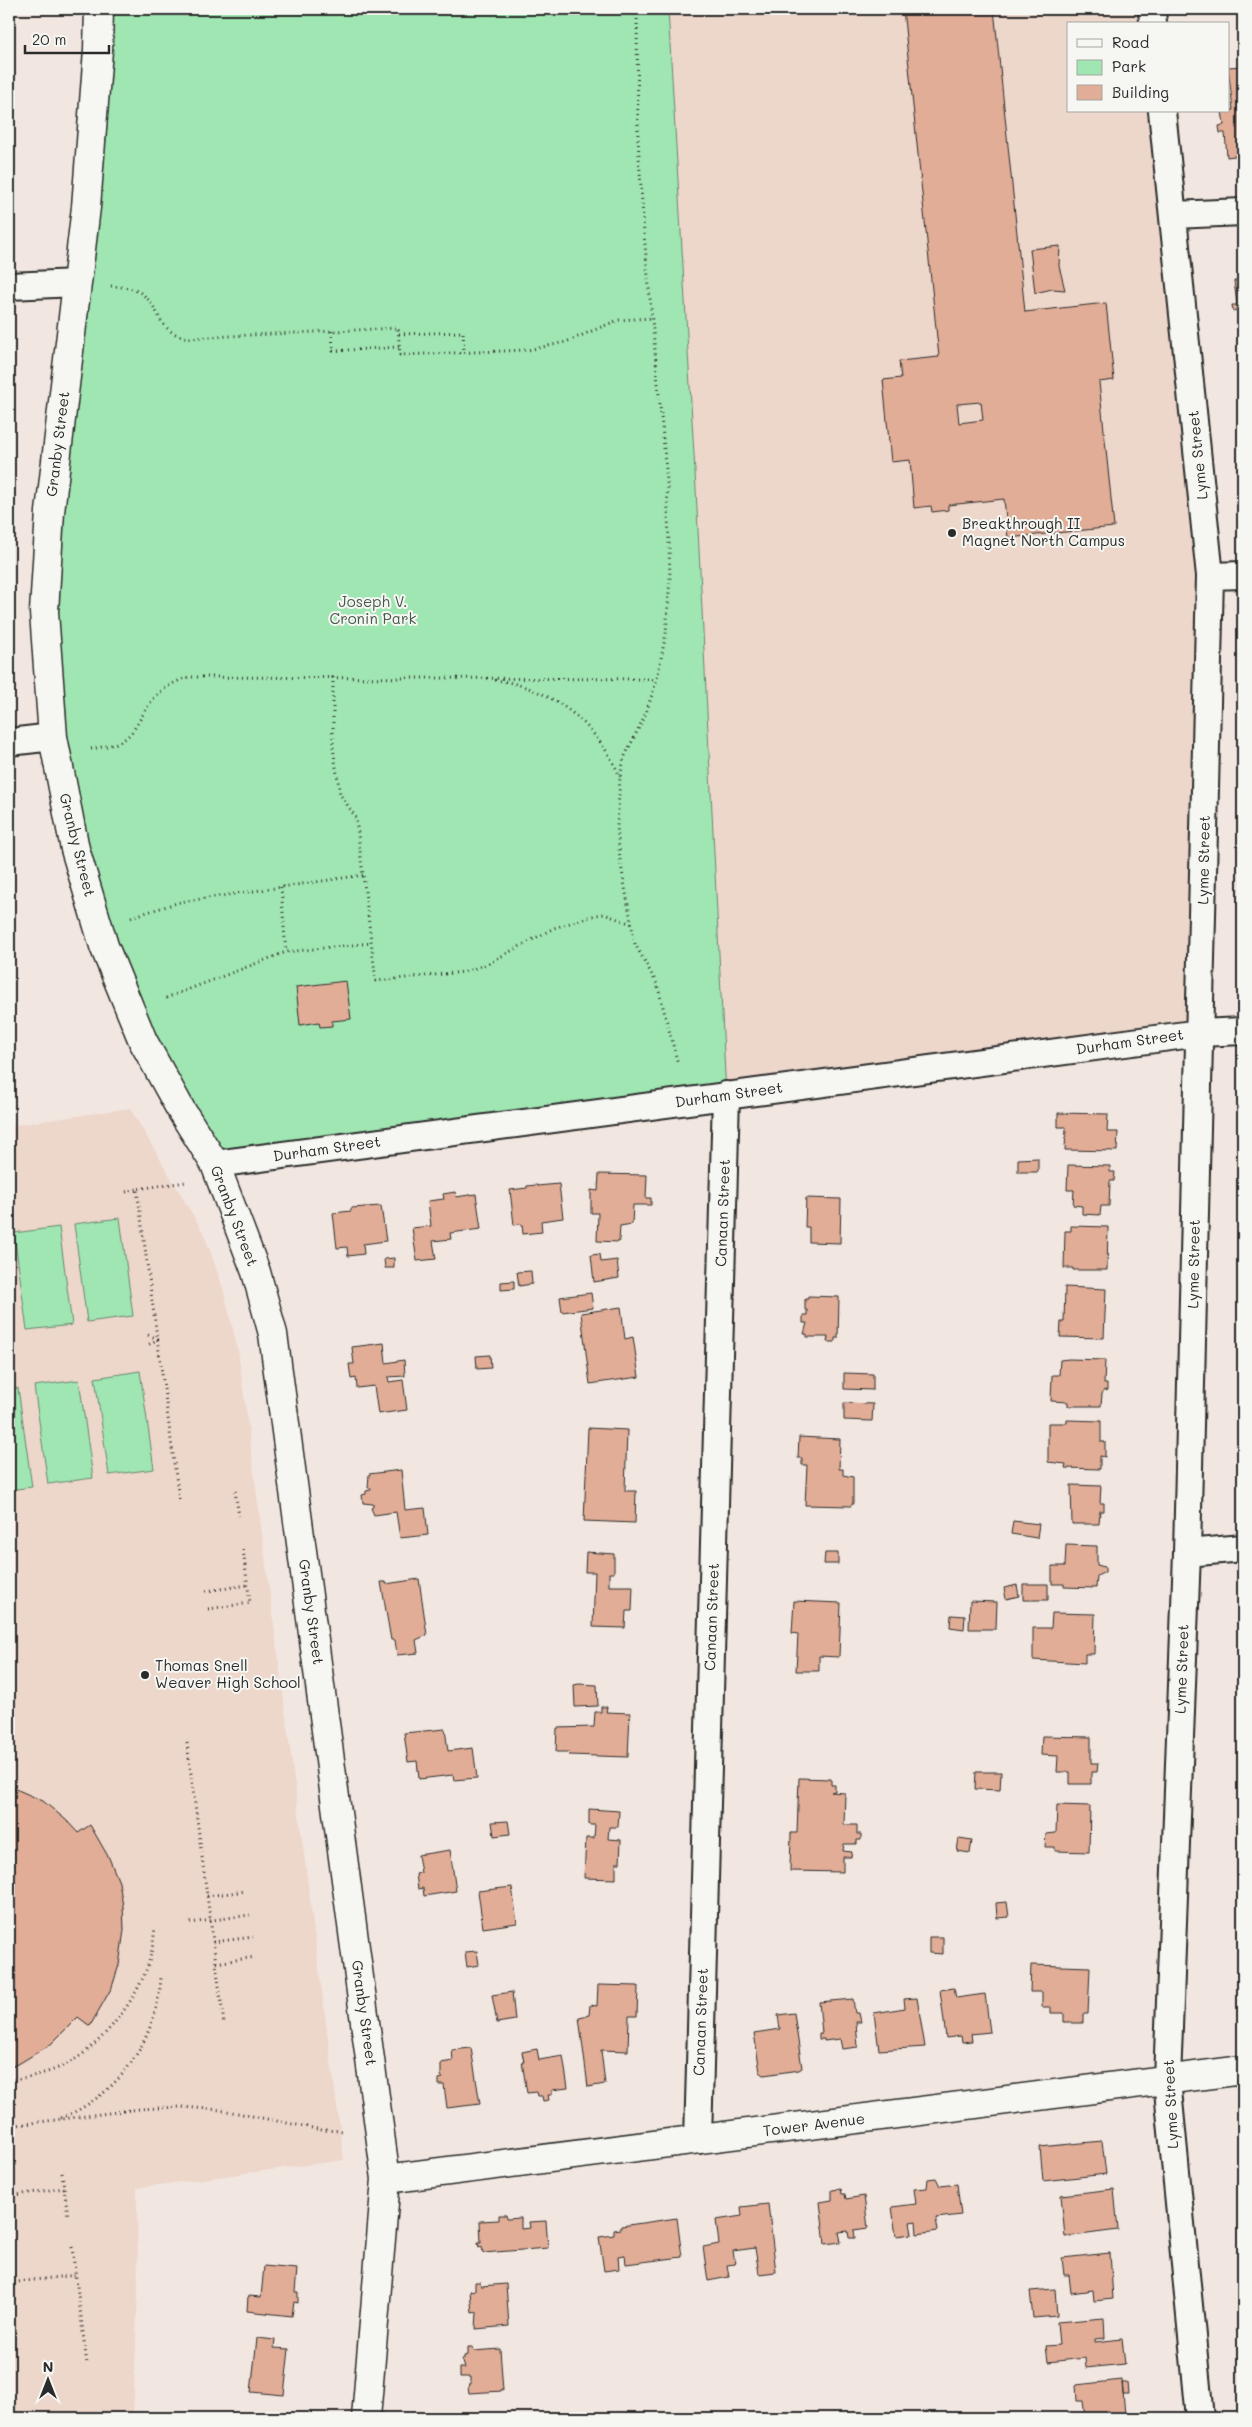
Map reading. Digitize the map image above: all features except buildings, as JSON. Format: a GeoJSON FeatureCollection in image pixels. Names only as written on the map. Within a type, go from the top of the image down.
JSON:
{"type":"FeatureCollection","features":[{"type":"Feature","properties":{"kind":"main road","name":"Granby Street"},"geometry":{"type":"LineString","coordinates":[[99,9],[98,50],[86,197],[50,512],[44,612],[53,737],[75,849],[104,946],[143,1040],[180,1110],[215,1164],[256,1272],[273,1334],[386,2179],[366,2418]]}},
{"type":"Feature","properties":{"kind":"main road","name":"Tower Avenue"},"geometry":{"type":"LineString","coordinates":[[386,2179],[1243,2070]]}},
{"type":"Feature","properties":{"kind":"street"},"geometry":{"type":"LineString","coordinates":[[1152,9],[1153,22]]}},
{"type":"Feature","properties":{"kind":"street","name":"Lyme Street"},"geometry":{"type":"LineString","coordinates":[[1162,112],[1210,576],[1186,1553],[1167,2080],[1200,2418]]}},
{"type":"Feature","properties":{"kind":"street"},"geometry":{"type":"LineString","coordinates":[[1173,215],[1243,212]]}},
{"type":"Feature","properties":{"kind":"street"},"geometry":{"type":"LineString","coordinates":[[9,286],[77,283]]}},
{"type":"Feature","properties":{"kind":"street"},"geometry":{"type":"LineString","coordinates":[[1210,576],[1243,575]]}},
{"type":"Feature","properties":{"kind":"street"},"geometry":{"type":"LineString","coordinates":[[9,742],[53,737]]}},
{"type":"Feature","properties":{"kind":"street","name":"Durham Street"},"geometry":{"type":"LineString","coordinates":[[215,1164],[1200,1033],[1243,1030]]}},
{"type":"Feature","properties":{"kind":"street","name":"Canaan Street"},"geometry":{"type":"LineString","coordinates":[[698,2140],[726,1095]]}},
{"type":"Feature","properties":{"kind":"street"},"geometry":{"type":"LineString","coordinates":[[1186,1553],[1243,1548]]}},
{"type":"Feature","properties":{"kind":"path"},"geometry":{"type":"LineString","coordinates":[[637,9],[638,140],[652,318],[668,480],[670,530],[669,608],[657,679],[646,713],[624,758],[620,778],[617,826],[620,859],[638,952],[657,984],[678,1064]]}},
{"type":"Feature","properties":{"kind":"path"},"geometry":{"type":"LineString","coordinates":[[111,286],[135,290],[143,295],[166,328],[180,336],[398,328],[400,355],[528,350],[566,342],[618,320],[652,318]]}},
{"type":"Feature","properties":{"kind":"path"},"geometry":{"type":"LineString","coordinates":[[332,331],[333,351],[399,347]]}},
{"type":"Feature","properties":{"kind":"path"},"geometry":{"type":"LineString","coordinates":[[398,334],[463,332],[464,352]]}},
{"type":"Feature","properties":{"kind":"path"},"geometry":{"type":"LineString","coordinates":[[91,749],[117,743],[127,737],[137,725],[152,700],[169,685],[180,680],[202,676],[657,679]]}},
{"type":"Feature","properties":{"kind":"path"},"geometry":{"type":"LineString","coordinates":[[333,677],[333,747],[338,784],[340,794],[356,818],[376,981],[472,969],[485,965],[554,928],[596,915],[604,914],[632,924]]}},
{"type":"Feature","properties":{"kind":"path"},"geometry":{"type":"LineString","coordinates":[[481,678],[510,682],[536,690],[568,710],[601,742],[611,757],[620,778]]}},
{"type":"Feature","properties":{"kind":"path"},"geometry":{"type":"LineString","coordinates":[[131,917],[180,902],[363,876]]}},
{"type":"Feature","properties":{"kind":"path"},"geometry":{"type":"LineString","coordinates":[[281,887],[286,952]]}},
{"type":"Feature","properties":{"kind":"path"},"geometry":{"type":"LineString","coordinates":[[166,998],[286,952],[371,943]]}},
{"type":"Feature","properties":{"kind":"path"},"geometry":{"type":"LineString","coordinates":[[126,1192],[186,1182]]}},
{"type":"Feature","properties":{"kind":"path"},"geometry":{"type":"LineString","coordinates":[[137,1189],[180,1499]]}},
{"type":"Feature","properties":{"kind":"path"},"geometry":{"type":"LineString","coordinates":[[148,1335],[158,1339]]}},
{"type":"Feature","properties":{"kind":"path"},"geometry":{"type":"LineString","coordinates":[[148,1345],[158,1339]]}},
{"type":"Feature","properties":{"kind":"path"},"geometry":{"type":"LineString","coordinates":[[235,1491],[239,1516]]}},
{"type":"Feature","properties":{"kind":"path"},"geometry":{"type":"LineString","coordinates":[[208,1609],[250,1603],[243,1550]]}},
{"type":"Feature","properties":{"kind":"path"},"geometry":{"type":"LineString","coordinates":[[206,1591],[248,1585]]}},
{"type":"Feature","properties":{"kind":"path"},"geometry":{"type":"LineString","coordinates":[[187,1743],[224,2024]]}},
{"type":"Feature","properties":{"kind":"path"},"geometry":{"type":"LineString","coordinates":[[207,1896],[246,1891]]}},
{"type":"Feature","properties":{"kind":"path"},"geometry":{"type":"LineString","coordinates":[[190,1923],[250,1915]]}},
{"type":"Feature","properties":{"kind":"path"},"geometry":{"type":"LineString","coordinates":[[9,2081],[28,2078],[73,2061],[107,2032],[124,2009],[146,1969],[151,1954],[155,1927]]}},
{"type":"Feature","properties":{"kind":"path"},"geometry":{"type":"LineString","coordinates":[[213,1942],[253,1937]]}},
{"type":"Feature","properties":{"kind":"path"},"geometry":{"type":"LineString","coordinates":[[216,1963],[255,1957]]}},
{"type":"Feature","properties":{"kind":"path"},"geometry":{"type":"LineString","coordinates":[[55,2120],[73,2113],[104,2094],[128,2067],[153,2021],[161,1978]]}},
{"type":"Feature","properties":{"kind":"path"},"geometry":{"type":"LineString","coordinates":[[9,2126],[139,2110],[181,2107],[222,2110],[322,2130],[345,2131]]}},
{"type":"Feature","properties":{"kind":"path"},"geometry":{"type":"LineString","coordinates":[[62,2173],[68,2216]]}},
{"type":"Feature","properties":{"kind":"path"},"geometry":{"type":"LineString","coordinates":[[9,2196],[64,2188]]}},
{"type":"Feature","properties":{"kind":"path"},"geometry":{"type":"LineString","coordinates":[[72,2247],[87,2364]]}},
{"type":"Feature","properties":{"kind":"path"},"geometry":{"type":"LineString","coordinates":[[9,2283],[76,2274]]}},
{"type":"Feature","properties":{"kind":"shaded area","name":"Breakthrough II Magnet North Campus"},"geometry":{"type":"Polygon","coordinates":[[[668,9],[1152,9],[1153,22],[1067,22],[1067,112],[1162,112],[1210,576],[1200,1033],[726,1095],[696,489],[668,9]]]}},
{"type":"Feature","properties":{"kind":"shaded area","name":"Thomas Snell Weaver High School"},"geometry":{"type":"Polygon","coordinates":[[[130,1108],[204,1234],[223,1288],[238,1350],[344,2160],[137,2188],[138,2290],[133,2418],[9,2418],[9,1126],[130,1108]]]}},
{"type":"Feature","properties":{"kind":"green space","name":"Joseph V. Cronin Park"},"geometry":{"type":"Polygon","coordinates":[[[99,9],[668,9],[696,489],[726,1095],[215,1164],[104,946],[44,612],[99,9]]]}},
{"type":"Feature","properties":{"kind":"green space"},"geometry":{"type":"Polygon","coordinates":[[[120,1218],[133,1316],[87,1322],[74,1224],[120,1218]]]}},
{"type":"Feature","properties":{"kind":"green space"},"geometry":{"type":"Polygon","coordinates":[[[59,1227],[72,1325],[27,1330],[14,1233],[59,1227]]]}},
{"type":"Feature","properties":{"kind":"green space"},"geometry":{"type":"Polygon","coordinates":[[[140,1371],[154,1469],[109,1475],[95,1378],[140,1371]]]}},
{"type":"Feature","properties":{"kind":"green space"},"geometry":{"type":"Polygon","coordinates":[[[79,1380],[93,1478],[48,1484],[34,1386],[79,1380]]]}},
{"type":"Feature","properties":{"kind":"green space"},"geometry":{"type":"Polygon","coordinates":[[[18,1388],[32,1487],[9,1490],[9,1390],[18,1388]]]}},
{"type":"Feature","properties":{"kind":"place","name":"Breakthrough II Magnet North Campus"},"geometry":{"type":"Point","coordinates":[952,533]}},
{"type":"Feature","properties":{"kind":"place","name":"Thomas Snell Weaver High School"},"geometry":{"type":"Point","coordinates":[145,1675]}}]}
